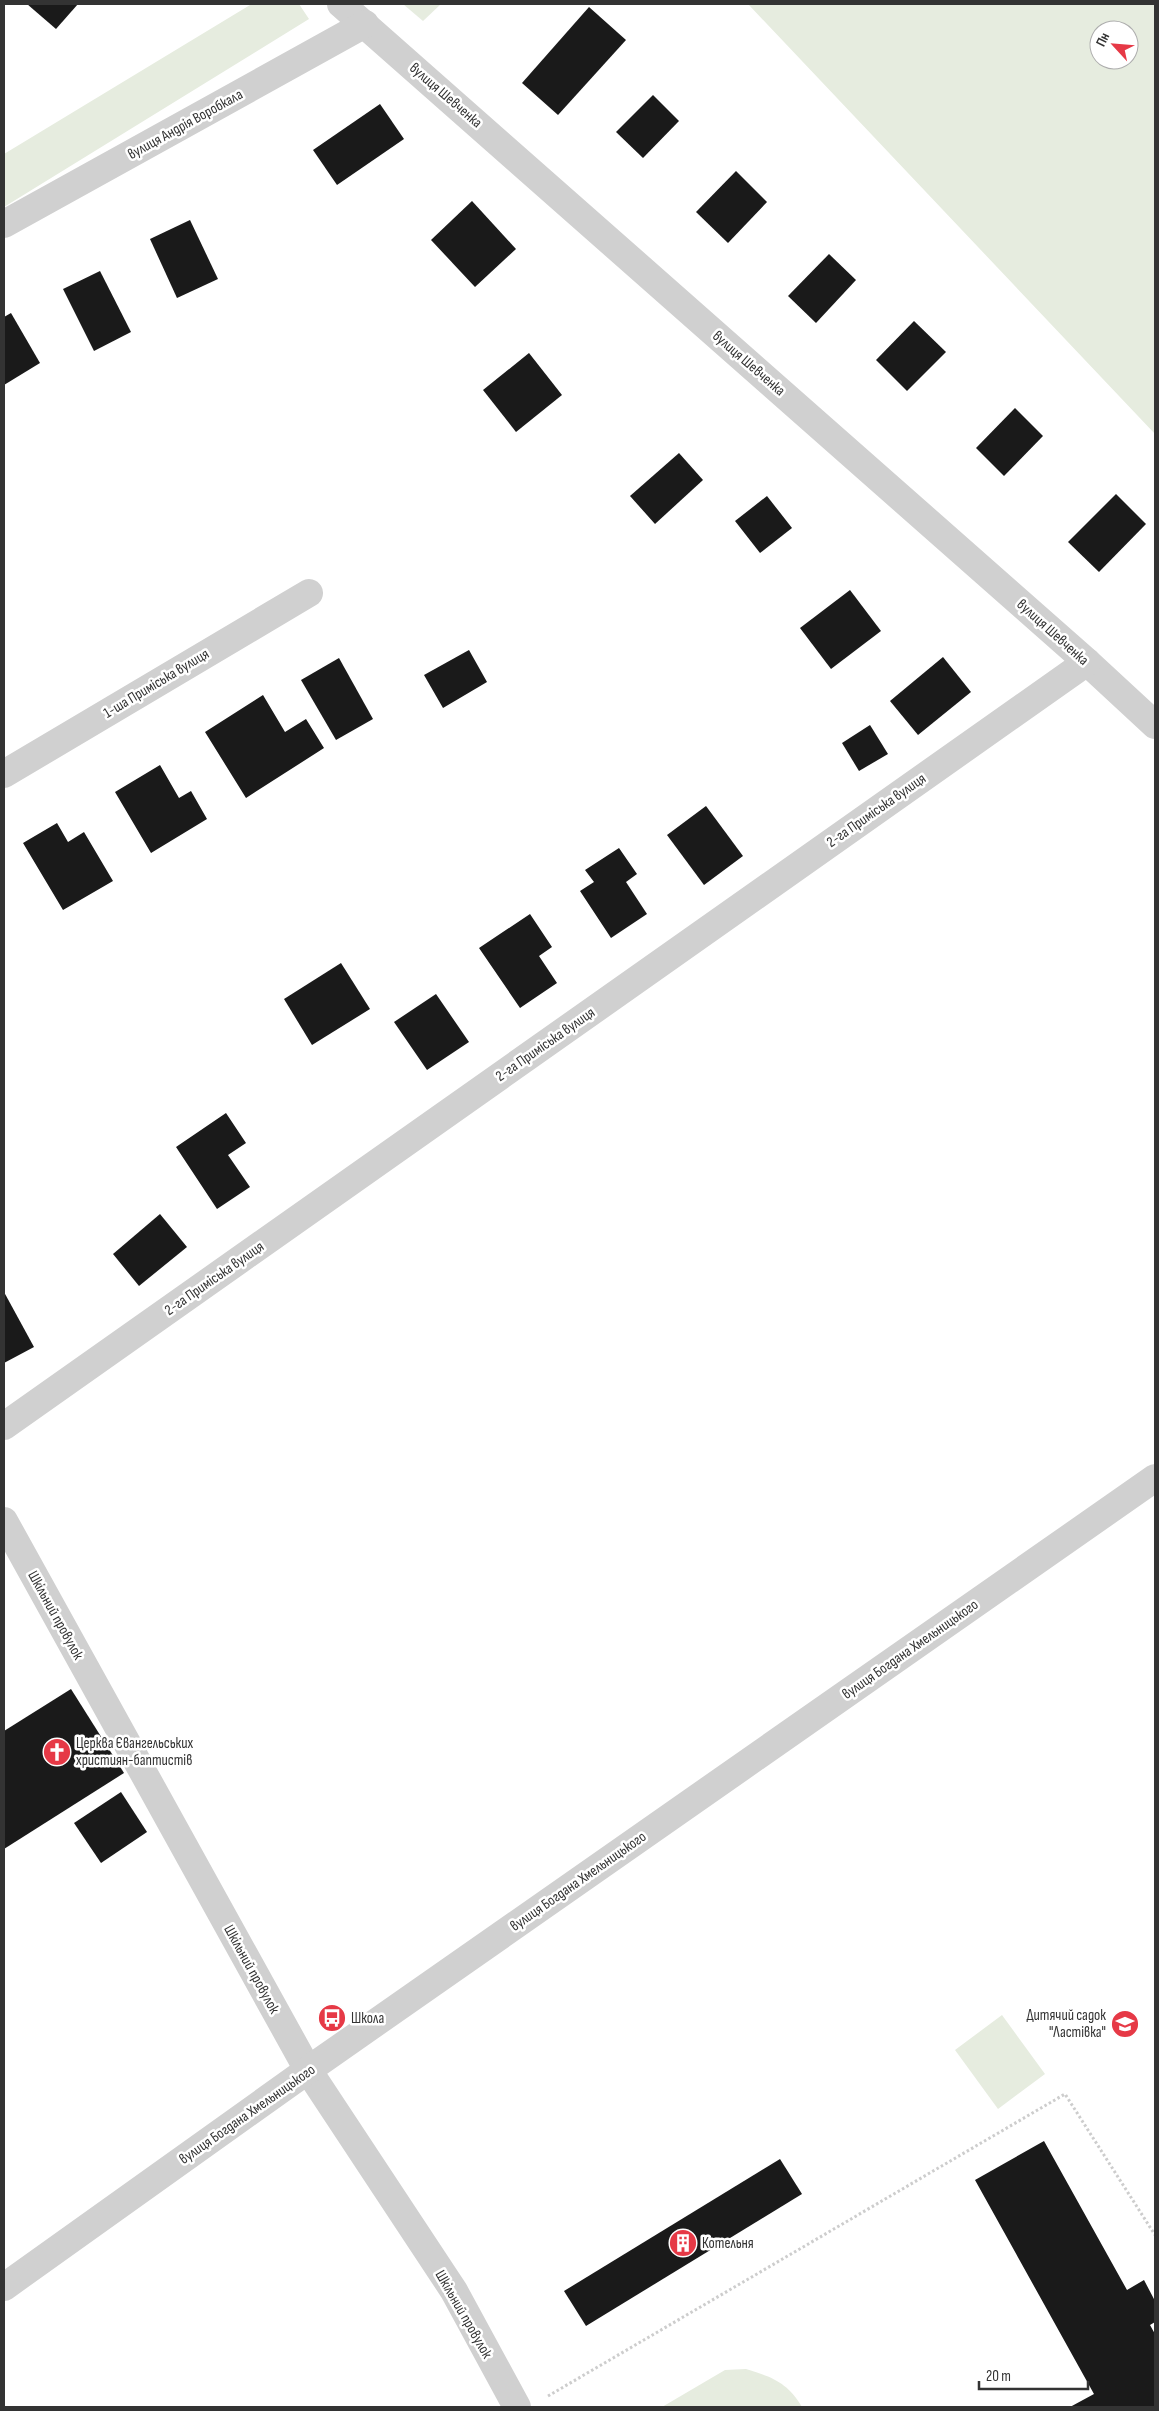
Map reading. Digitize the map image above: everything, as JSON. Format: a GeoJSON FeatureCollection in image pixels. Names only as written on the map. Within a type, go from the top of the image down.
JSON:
{"type":"FeatureCollection","features":[{"type":"Feature","properties":{"kind":"street","name":"вулиця Шевченка"},"geometry":{"type":"LineString","coordinates":[[341,4],[366,24],[1087,662],[1155,725]]}},
{"type":"Feature","properties":{"kind":"street","name":"вулиця Андрія Воробкала"},"geometry":{"type":"LineString","coordinates":[[4,224],[366,24]]}},
{"type":"Feature","properties":{"kind":"street","name":"1-ша Приміська вулиця"},"geometry":{"type":"LineString","coordinates":[[4,774],[309,593]]}},
{"type":"Feature","properties":{"kind":"street","name":"2-га Приміська вулиця"},"geometry":{"type":"LineString","coordinates":[[4,1426],[1087,662]]}},
{"type":"Feature","properties":{"kind":"street","name":"вулиця Богдана Хмельницького"},"geometry":{"type":"LineString","coordinates":[[4,2288],[308,2070],[1155,1478]]}},
{"type":"Feature","properties":{"kind":"street","name":"Шкільний провулок"},"geometry":{"type":"LineString","coordinates":[[4,1521],[308,2070],[454,2291],[517,2407]]}},
{"type":"Feature","properties":{"kind":"path"},"geometry":{"type":"LineString","coordinates":[[546,2397],[1065,2094],[1155,2235]]}},
{"type":"Feature","properties":{"kind":"shaded area"},"geometry":{"type":"Polygon","coordinates":[[[249,4],[299,4],[309,19],[4,207],[4,154],[249,4]]]}},
{"type":"Feature","properties":{"kind":"shaded area"},"geometry":{"type":"Polygon","coordinates":[[[403,4],[441,4],[423,21],[403,4]]]}},
{"type":"Feature","properties":{"kind":"shaded area"},"geometry":{"type":"Polygon","coordinates":[[[748,4],[1155,4],[1155,434],[748,4]]]}},
{"type":"Feature","properties":{"kind":"shaded area"},"geometry":{"type":"Polygon","coordinates":[[[1002,2015],[1045,2074],[998,2109],[955,2050],[1002,2015]]]}},
{"type":"Feature","properties":{"kind":"shaded area"},"geometry":{"type":"Polygon","coordinates":[[[746,2369],[771,2378],[785,2386],[802,2407],[662,2407],[725,2370],[746,2369]]]}},
{"type":"Feature","properties":{"kind":"building"},"geometry":{"type":"Polygon","coordinates":[[[27,4],[78,4],[56,29],[27,4]]]}},
{"type":"Feature","properties":{"kind":"building"},"geometry":{"type":"Polygon","coordinates":[[[589,7],[626,40],[558,115],[522,83],[589,7]]]}},
{"type":"Feature","properties":{"kind":"building"},"geometry":{"type":"Polygon","coordinates":[[[653,95],[679,121],[643,158],[616,132],[653,95]]]}},
{"type":"Feature","properties":{"kind":"building"},"geometry":{"type":"Polygon","coordinates":[[[380,104],[404,139],[337,185],[313,150],[380,104]]]}},
{"type":"Feature","properties":{"kind":"building"},"geometry":{"type":"Polygon","coordinates":[[[736,171],[767,202],[728,243],[696,212],[736,171]]]}},
{"type":"Feature","properties":{"kind":"building"},"geometry":{"type":"Polygon","coordinates":[[[472,201],[516,249],[475,287],[431,240],[472,201]]]}},
{"type":"Feature","properties":{"kind":"building"},"geometry":{"type":"Polygon","coordinates":[[[190,220],[218,279],[177,298],[150,239],[190,220]]]}},
{"type":"Feature","properties":{"kind":"building"},"geometry":{"type":"Polygon","coordinates":[[[829,254],[856,280],[816,323],[788,296],[829,254]]]}},
{"type":"Feature","properties":{"kind":"building"},"geometry":{"type":"Polygon","coordinates":[[[100,271],[131,332],[94,351],[63,289],[100,271]]]}},
{"type":"Feature","properties":{"kind":"building"},"geometry":{"type":"Polygon","coordinates":[[[11,313],[40,363],[4,385],[4,317],[11,313]]]}},
{"type":"Feature","properties":{"kind":"building"},"geometry":{"type":"Polygon","coordinates":[[[914,321],[946,352],[907,391],[876,360],[914,321]]]}},
{"type":"Feature","properties":{"kind":"building"},"geometry":{"type":"Polygon","coordinates":[[[529,353],[562,395],[516,432],[483,390],[529,353]]]}},
{"type":"Feature","properties":{"kind":"building"},"geometry":{"type":"Polygon","coordinates":[[[1015,408],[1043,436],[1004,476],[976,448],[1015,408]]]}},
{"type":"Feature","properties":{"kind":"building"},"geometry":{"type":"Polygon","coordinates":[[[679,453],[703,480],[655,524],[630,496],[679,453]]]}},
{"type":"Feature","properties":{"kind":"building"},"geometry":{"type":"Polygon","coordinates":[[[1116,494],[1146,524],[1099,572],[1068,542],[1116,494]]]}},
{"type":"Feature","properties":{"kind":"building"},"geometry":{"type":"Polygon","coordinates":[[[767,496],[792,528],[760,553],[735,521],[767,496]]]}},
{"type":"Feature","properties":{"kind":"building"},"geometry":{"type":"Polygon","coordinates":[[[850,590],[881,631],[831,669],[800,628],[850,590]]]}},
{"type":"Feature","properties":{"kind":"building"},"geometry":{"type":"Polygon","coordinates":[[[469,650],[487,682],[443,708],[424,675],[469,650]]]}},
{"type":"Feature","properties":{"kind":"building"},"geometry":{"type":"Polygon","coordinates":[[[943,657],[971,692],[918,735],[890,701],[943,657]]]}},
{"type":"Feature","properties":{"kind":"building"},"geometry":{"type":"Polygon","coordinates":[[[339,658],[373,719],[336,740],[301,680],[339,658]]]}},
{"type":"Feature","properties":{"kind":"building"},"geometry":{"type":"Polygon","coordinates":[[[263,695],[285,732],[306,719],[324,748],[246,798],[205,732],[263,695]]]}},
{"type":"Feature","properties":{"kind":"building"},"geometry":{"type":"Polygon","coordinates":[[[870,725],[888,754],[859,771],[842,743],[870,725]]]}},
{"type":"Feature","properties":{"kind":"building"},"geometry":{"type":"Polygon","coordinates":[[[160,765],[179,798],[191,791],[207,819],[151,853],[115,792],[160,765]]]}},
{"type":"Feature","properties":{"kind":"building"},"geometry":{"type":"Polygon","coordinates":[[[706,806],[743,856],[704,885],[667,835],[706,806]]]}},
{"type":"Feature","properties":{"kind":"building"},"geometry":{"type":"Polygon","coordinates":[[[57,823],[68,842],[84,832],[113,881],[63,910],[23,843],[57,823]]]}},
{"type":"Feature","properties":{"kind":"building"},"geometry":{"type":"Polygon","coordinates":[[[619,848],[637,874],[626,882],[647,914],[611,938],[580,891],[594,882],[585,870],[619,848]]]}},
{"type":"Feature","properties":{"kind":"building"},"geometry":{"type":"Polygon","coordinates":[[[530,914],[552,947],[539,956],[557,983],[520,1008],[479,948],[530,914]]]}},
{"type":"Feature","properties":{"kind":"building"},"geometry":{"type":"Polygon","coordinates":[[[341,963],[370,1009],[312,1045],[284,999],[341,963]]]}},
{"type":"Feature","properties":{"kind":"building"},"geometry":{"type":"Polygon","coordinates":[[[436,994],[469,1042],[427,1070],[394,1022],[436,994]]]}},
{"type":"Feature","properties":{"kind":"building"},"geometry":{"type":"Polygon","coordinates":[[[226,1113],[246,1143],[228,1155],[250,1187],[217,1209],[176,1147],[226,1113]]]}},
{"type":"Feature","properties":{"kind":"building"},"geometry":{"type":"Polygon","coordinates":[[[160,1214],[187,1247],[139,1286],[113,1254],[160,1214]]]}},
{"type":"Feature","properties":{"kind":"building"},"geometry":{"type":"Polygon","coordinates":[[[4,1292],[34,1347],[4,1363],[4,1292]]]}},
{"type":"Feature","properties":{"kind":"building","name":"Церква Євангельських християн-баптистів"},"geometry":{"type":"Polygon","coordinates":[[[71,1689],[124,1773],[4,1849],[4,1731],[71,1689]]]}},
{"type":"Feature","properties":{"kind":"building"},"geometry":{"type":"Polygon","coordinates":[[[121,1792],[147,1832],[101,1863],[74,1823],[121,1792]]]}},
{"type":"Feature","properties":{"kind":"building"},"geometry":{"type":"Polygon","coordinates":[[[1044,2141],[1127,2290],[1144,2280],[1155,2301],[1155,2322],[1150,2325],[1155,2334],[1155,2407],[1070,2407],[1094,2394],[975,2180],[1044,2141]]]}},
{"type":"Feature","properties":{"kind":"building","name":"Котельня"},"geometry":{"type":"Polygon","coordinates":[[[780,2159],[802,2194],[586,2326],[564,2291],[780,2159]]]}},
{"type":"Feature","properties":{"kind":"place","name":"Церква Євангельських християн-баптистів"},"geometry":{"type":"Point","coordinates":[57,1752]}},
{"type":"Feature","properties":{"kind":"place","name":"Школа"},"geometry":{"type":"Point","coordinates":[332,2018]}},
{"type":"Feature","properties":{"kind":"place","name":"Дитячий садок \"Ластівка\""},"geometry":{"type":"Point","coordinates":[1125,2024]}},
{"type":"Feature","properties":{"kind":"place","name":"Котельня"},"geometry":{"type":"Point","coordinates":[683,2243]}}]}
